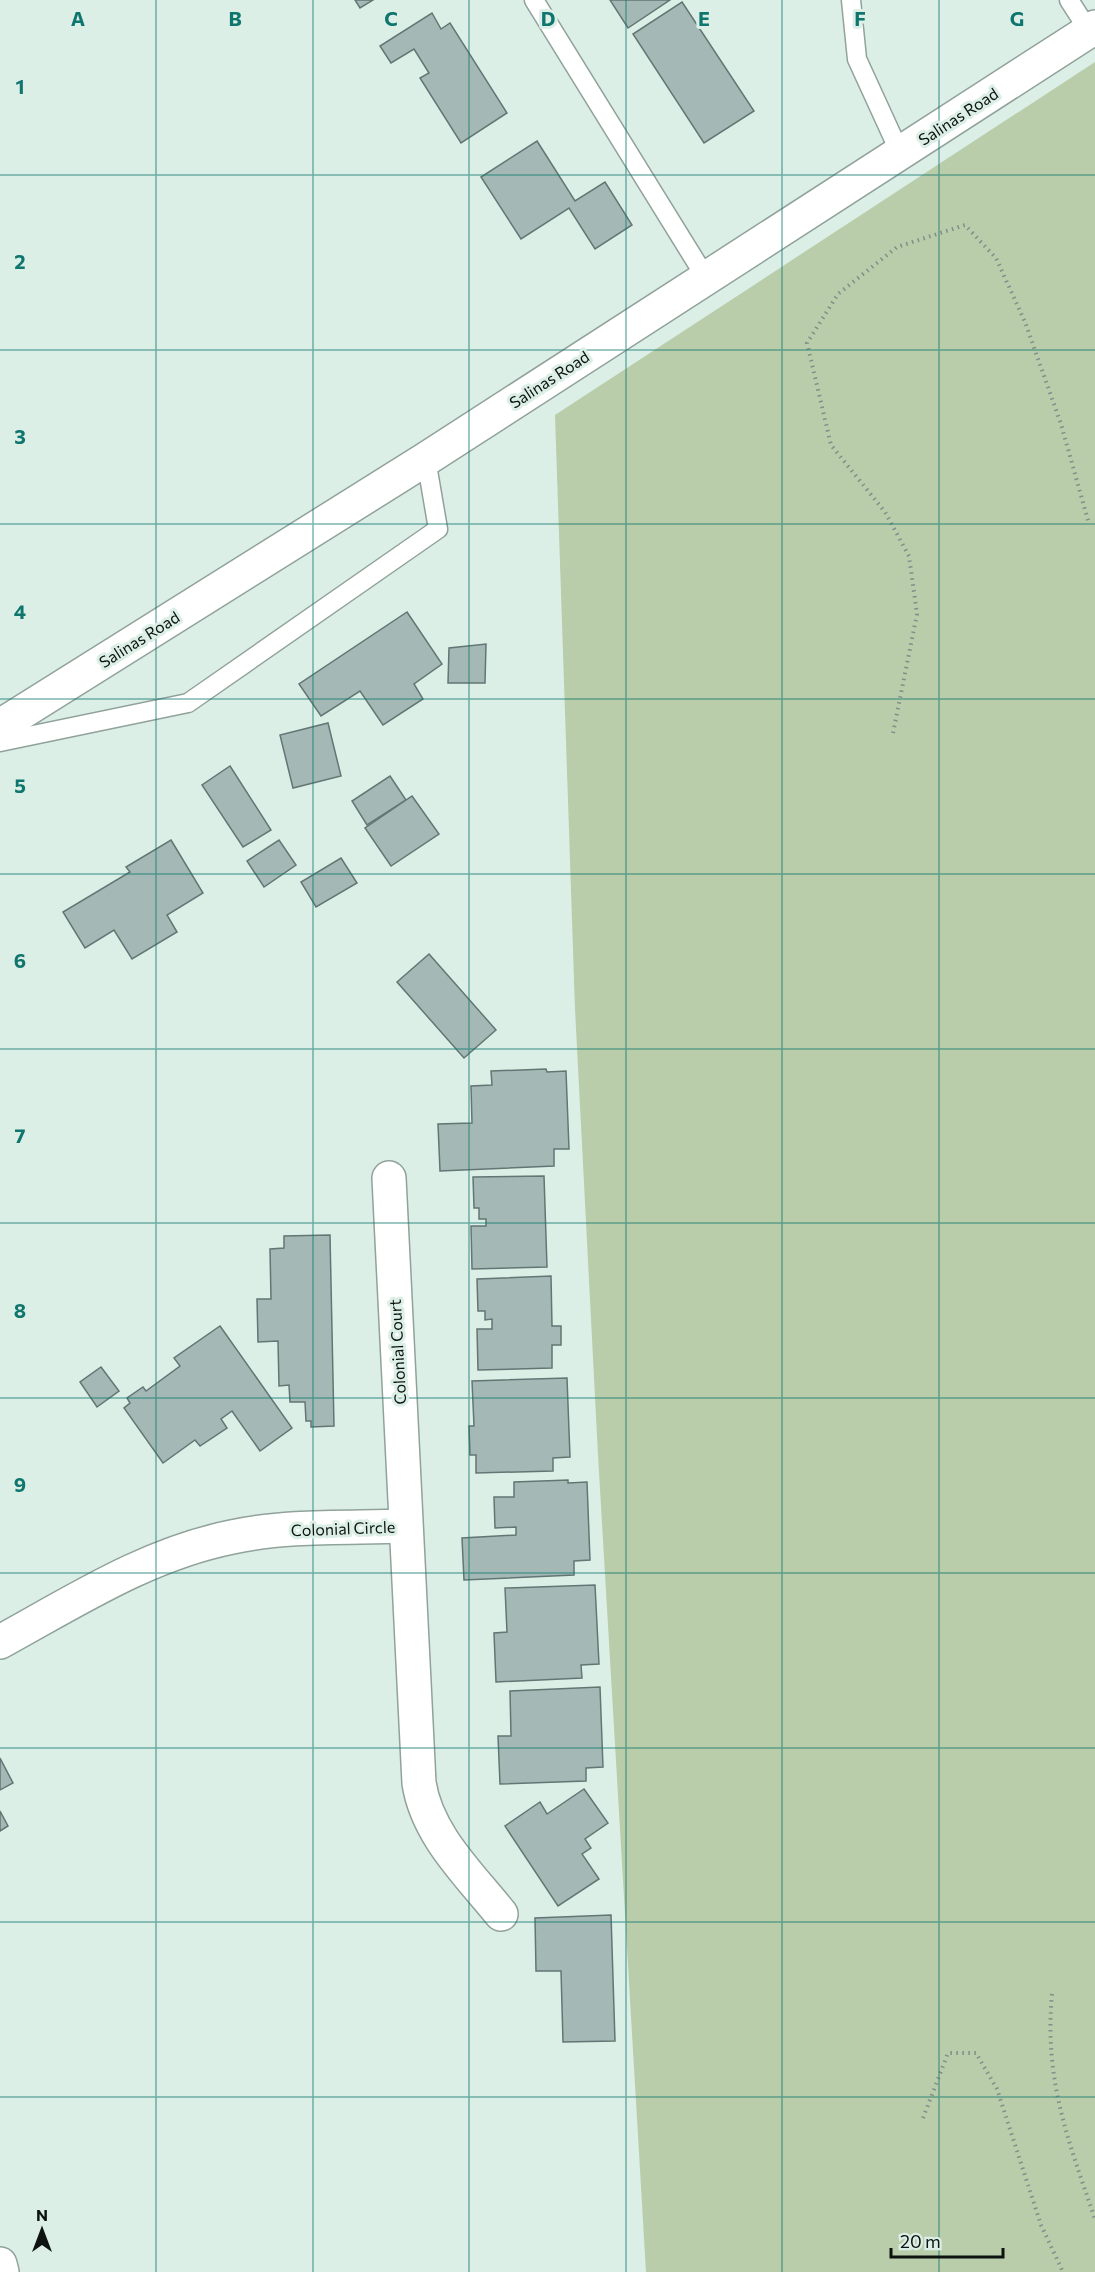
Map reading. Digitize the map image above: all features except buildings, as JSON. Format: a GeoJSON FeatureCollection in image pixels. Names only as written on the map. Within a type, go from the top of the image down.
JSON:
{"type":"FeatureCollection","features":[{"type":"Feature","properties":{"kind":"main road","name":"Salinas Road"},"geometry":{"type":"LineString","coordinates":[[0,726],[426,459],[1092,29]]}},
{"type":"Feature","properties":{"kind":"main road","name":"Colonial Court"},"geometry":{"type":"LineString","coordinates":[[389,1178],[405,1526]]}},
{"type":"Feature","properties":{"kind":"main road","name":"Colonial Circle"},"geometry":{"type":"LineString","coordinates":[[0,1642],[136,1567],[202,1544],[268,1532],[405,1526],[422,1802],[441,1839],[501,1914]]}},
{"type":"Feature","properties":{"kind":"main road"},"geometry":{"type":"LineString","coordinates":[[0,2264],[2,2272]]}},
{"type":"Feature","properties":{"kind":"lane"},"geometry":{"type":"LineString","coordinates":[[534,0],[706,278]]}},
{"type":"Feature","properties":{"kind":"lane"},"geometry":{"type":"LineString","coordinates":[[851,0],[857,59],[900,153]]}},
{"type":"Feature","properties":{"kind":"lane"},"geometry":{"type":"LineString","coordinates":[[1069,0],[1092,29]]}},
{"type":"Feature","properties":{"kind":"lane"},"geometry":{"type":"LineString","coordinates":[[0,742],[188,703],[438,529],[426,459]]}},
{"type":"Feature","properties":{"kind":"path"},"geometry":{"type":"LineString","coordinates":[[893,733],[917,614],[909,556],[885,512],[831,445],[807,343],[838,294],[897,247],[965,225],[996,258],[1025,322],[1061,424],[1089,524]]}},
{"type":"Feature","properties":{"kind":"path"},"geometry":{"type":"LineString","coordinates":[[1052,1994],[1048,2033],[1056,2098],[1095,2219]]}},
{"type":"Feature","properties":{"kind":"path"},"geometry":{"type":"LineString","coordinates":[[923,2118],[948,2053],[976,2053],[997,2089],[1041,2225],[1063,2272]]}},
{"type":"Feature","properties":{"kind":"green space"},"geometry":{"type":"Polygon","coordinates":[[[1095,62],[1095,2272],[646,2272],[598,1455],[575,1009],[555,415],[1095,62]]]}}]}
